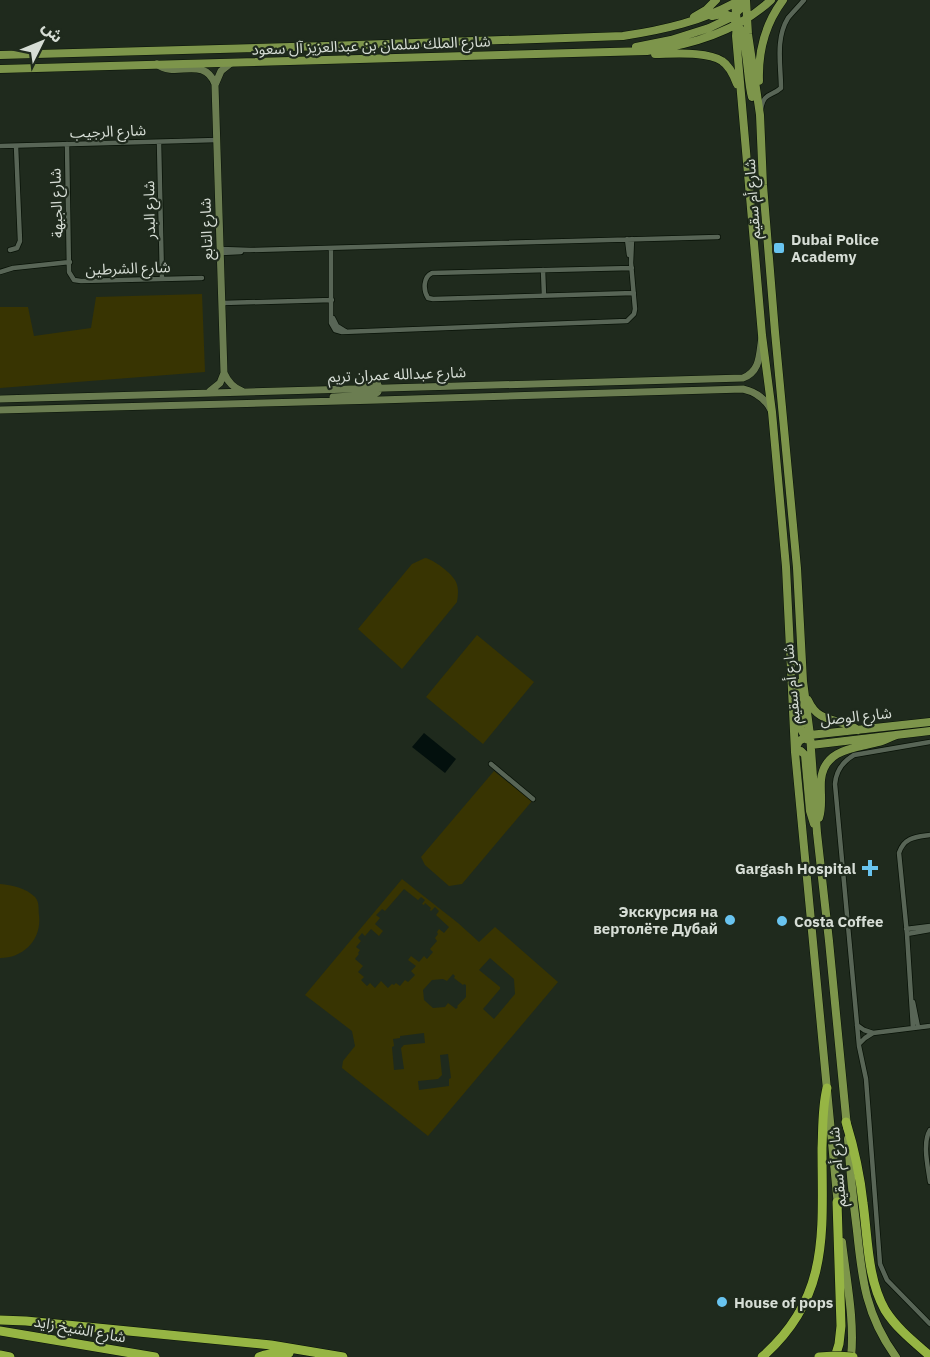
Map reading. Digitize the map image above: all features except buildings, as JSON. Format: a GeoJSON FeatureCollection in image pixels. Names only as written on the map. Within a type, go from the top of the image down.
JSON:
{"type":"FeatureCollection","features":[{"type":"Feature","properties":{"kind":"highway"},"geometry":{"type":"LineString","coordinates":[[762,1357],[783,1336],[796,1318],[810,1291],[819,1260],[822,1232],[823,1117],[827,1088]]}},
{"type":"Feature","properties":{"kind":"highway"},"geometry":{"type":"LineString","coordinates":[[846,1122],[861,1183],[871,1266],[876,1287],[891,1319],[930,1356]]}},
{"type":"Feature","properties":{"kind":"highway"},"geometry":{"type":"LineString","coordinates":[[835,1357],[841,1326],[837,1202]]}},
{"type":"Feature","properties":{"kind":"highway"},"geometry":{"type":"LineString","coordinates":[[0,1320],[271,1345],[343,1357]]}},
{"type":"Feature","properties":{"kind":"highway","name":"شارع الشيخ زايد"},"geometry":{"type":"LineString","coordinates":[[0,1331],[155,1357]]}},
{"type":"Feature","properties":{"kind":"highway"},"geometry":{"type":"LineString","coordinates":[[259,1357],[278,1352],[312,1357]]}},
{"type":"Feature","properties":{"kind":"highway"},"geometry":{"type":"LineString","coordinates":[[0,1355],[10,1357]]}},
{"type":"Feature","properties":{"kind":"highway"},"geometry":{"type":"LineString","coordinates":[[819,1357],[852,1357]]}},
{"type":"Feature","properties":{"kind":"main road"},"geometry":{"type":"LineString","coordinates":[[678,25],[706,10],[716,0]]}},
{"type":"Feature","properties":{"kind":"main road"},"geometry":{"type":"LineString","coordinates":[[599,53],[671,40],[735,18],[746,2],[757,0],[760,4],[769,3]]}},
{"type":"Feature","properties":{"kind":"main road"},"geometry":{"type":"LineString","coordinates":[[760,115],[758,68],[760,52],[770,21],[783,0]]}},
{"type":"Feature","properties":{"kind":"main road","name":"شارع الملك سلمان بن عبدالعزيز آل سعود"},"geometry":{"type":"LineString","coordinates":[[0,55],[624,36],[661,30],[701,18],[737,1]]}},
{"type":"Feature","properties":{"kind":"main road","name":"شارع أم سقيم"},"geometry":{"type":"LineString","coordinates":[[737,1],[735,18],[741,97],[786,567],[795,752],[837,1202],[851,1323],[852,1357]]}},
{"type":"Feature","properties":{"kind":"main road","name":"شارع أم سقيم"},"geometry":{"type":"LineString","coordinates":[[746,2],[760,115],[775,332],[797,568],[806,732],[810,745],[861,1270],[865,1293],[873,1316],[883,1338],[896,1357]]}},
{"type":"Feature","properties":{"kind":"main road"},"geometry":{"type":"LineString","coordinates":[[701,18],[725,15],[747,18],[769,3]]}},
{"type":"Feature","properties":{"kind":"main road"},"geometry":{"type":"LineString","coordinates":[[735,18],[744,41],[750,90],[760,115]]}},
{"type":"Feature","properties":{"kind":"main road"},"geometry":{"type":"LineString","coordinates":[[445,42],[457,52],[467,56]]}},
{"type":"Feature","properties":{"kind":"main road"},"geometry":{"type":"LineString","coordinates":[[599,53],[714,57],[728,66],[741,97]]}},
{"type":"Feature","properties":{"kind":"main road","name":"شارع الملك سلمان بن عبدالعزيز آل سعود"},"geometry":{"type":"LineString","coordinates":[[0,69],[599,53]]}},
{"type":"Feature","properties":{"kind":"main road"},"geometry":{"type":"LineString","coordinates":[[790,650],[797,666],[806,732]]}},
{"type":"Feature","properties":{"kind":"main road"},"geometry":{"type":"LineString","coordinates":[[802,681],[811,708],[817,714],[828,720],[846,723],[858,730]]}},
{"type":"Feature","properties":{"kind":"main road","name":"شارع الوصل"},"geometry":{"type":"LineString","coordinates":[[795,752],[806,732],[858,730],[930,722]]}},
{"type":"Feature","properties":{"kind":"main road","name":"شارع الوصل"},"geometry":{"type":"LineString","coordinates":[[810,745],[930,731]]}},
{"type":"Feature","properties":{"kind":"main road"},"geometry":{"type":"LineString","coordinates":[[817,822],[821,810],[822,775],[830,761],[846,750],[897,735]]}},
{"type":"Feature","properties":{"kind":"main road"},"geometry":{"type":"LineString","coordinates":[[795,752],[800,750],[805,755],[810,814],[817,834]]}},
{"type":"Feature","properties":{"kind":"street"},"geometry":{"type":"LineString","coordinates":[[760,115],[762,103],[766,97],[782,88],[779,55],[785,26],[790,16],[804,0]]}},
{"type":"Feature","properties":{"kind":"street"},"geometry":{"type":"LineString","coordinates":[[215,85],[221,70],[234,62]]}},
{"type":"Feature","properties":{"kind":"street"},"geometry":{"type":"LineString","coordinates":[[158,64],[163,69],[200,69],[208,73],[215,85]]}},
{"type":"Feature","properties":{"kind":"street","name":"شارع التابع"},"geometry":{"type":"LineString","coordinates":[[215,85],[224,373]]}},
{"type":"Feature","properties":{"kind":"street","name":"شارع الرجيب"},"geometry":{"type":"LineString","coordinates":[[0,146],[217,140]]}},
{"type":"Feature","properties":{"kind":"street","name":"شارع البدر"},"geometry":{"type":"LineString","coordinates":[[159,142],[162,279]]}},
{"type":"Feature","properties":{"kind":"street","name":"شارع الجبهة"},"geometry":{"type":"LineString","coordinates":[[66,144],[70,262]]}},
{"type":"Feature","properties":{"kind":"street"},"geometry":{"type":"LineString","coordinates":[[10,250],[17,248],[20,241],[16,146]]}},
{"type":"Feature","properties":{"kind":"street"},"geometry":{"type":"LineString","coordinates":[[221,251],[718,237]]}},
{"type":"Feature","properties":{"kind":"street"},"geometry":{"type":"LineString","coordinates":[[329,248],[332,327],[339,332],[347,332],[627,321],[634,314],[629,239]]}},
{"type":"Feature","properties":{"kind":"street","name":"شارع الشرطين"},"geometry":{"type":"LineString","coordinates":[[0,272],[13,268],[70,262],[69,272],[71,277],[77,281],[202,278]]}},
{"type":"Feature","properties":{"kind":"street"},"geometry":{"type":"LineString","coordinates":[[631,266],[432,273],[425,279],[426,293],[428,298],[433,299],[634,293]]}},
{"type":"Feature","properties":{"kind":"street"},"geometry":{"type":"LineString","coordinates":[[543,270],[544,296]]}},
{"type":"Feature","properties":{"kind":"street"},"geometry":{"type":"LineString","coordinates":[[222,303],[332,300]]}},
{"type":"Feature","properties":{"kind":"street","name":"شارع عبدالله عمران تريم"},"geometry":{"type":"LineString","coordinates":[[0,399],[743,378],[749,376],[757,367],[762,335]]}},
{"type":"Feature","properties":{"kind":"street"},"geometry":{"type":"LineString","coordinates":[[224,373],[230,383],[244,392]]}},
{"type":"Feature","properties":{"kind":"street"},"geometry":{"type":"LineString","coordinates":[[205,393],[220,383],[224,373]]}},
{"type":"Feature","properties":{"kind":"street"},"geometry":{"type":"LineString","coordinates":[[301,402],[323,397],[372,395],[378,392],[379,388]]}},
{"type":"Feature","properties":{"kind":"street","name":"شارع عبدالله عمران تريم"},"geometry":{"type":"LineString","coordinates":[[0,410],[743,389],[761,396],[772,412]]}},
{"type":"Feature","properties":{"kind":"street"},"geometry":{"type":"LineString","coordinates":[[930,742],[854,755],[842,765],[835,779],[859,1046],[866,1079],[880,1264],[890,1283],[930,1324]]}},
{"type":"Feature","properties":{"kind":"street"},"geometry":{"type":"LineString","coordinates":[[491,764],[533,799]]}},
{"type":"Feature","properties":{"kind":"street"},"geometry":{"type":"LineString","coordinates":[[916,1028],[911,997],[899,853],[903,844],[908,840],[930,835]]}},
{"type":"Feature","properties":{"kind":"street"},"geometry":{"type":"LineString","coordinates":[[906,931],[930,928]]}},
{"type":"Feature","properties":{"kind":"street"},"geometry":{"type":"LineString","coordinates":[[857,1024],[873,1033],[930,1026]]}},
{"type":"Feature","properties":{"kind":"street"},"geometry":{"type":"LineString","coordinates":[[859,1046],[873,1033]]}},
{"type":"Feature","properties":{"kind":"street"},"geometry":{"type":"LineString","coordinates":[[930,1130],[926,1142],[930,1182]]}},
{"type":"Feature","properties":{"kind":"shaded area"},"geometry":{"type":"Polygon","coordinates":[[[202,294],[205,372],[0,388],[0,307],[28,307],[34,336],[91,328],[96,297],[202,294]]]}},
{"type":"Feature","properties":{"kind":"shaded area"},"geometry":{"type":"Polygon","coordinates":[[[425,558],[438,564],[454,579],[458,590],[457,602],[402,669],[358,629],[412,564],[425,558]]]}},
{"type":"Feature","properties":{"kind":"shaded area"},"geometry":{"type":"Polygon","coordinates":[[[477,635],[534,682],[483,744],[426,697],[477,635]]]}},
{"type":"Feature","properties":{"kind":"shaded area"},"geometry":{"type":"Polygon","coordinates":[[[424,733],[456,759],[445,773],[412,747],[424,733]]]}},
{"type":"Feature","properties":{"kind":"shaded area"},"geometry":{"type":"Polygon","coordinates":[[[494,771],[532,801],[462,884],[449,886],[425,865],[421,857],[494,771]]]}},
{"type":"Feature","properties":{"kind":"shaded area"},"geometry":{"type":"Polygon","coordinates":[[[402,879],[479,942],[495,927],[558,982],[428,1136],[342,1068],[343,1061],[355,1046],[352,1031],[305,995],[402,879]],[[404,889],[385,911],[382,909],[376,915],[380,918],[375,924],[383,931],[379,936],[371,929],[365,936],[362,933],[358,938],[361,941],[356,947],[360,950],[355,959],[363,966],[358,972],[364,977],[361,980],[367,986],[370,983],[375,988],[381,981],[388,988],[396,983],[400,986],[405,980],[408,982],[415,975],[411,971],[416,966],[408,960],[411,956],[419,962],[424,956],[427,959],[433,952],[430,949],[437,941],[435,938],[439,929],[444,933],[449,927],[436,915],[439,911],[435,907],[431,911],[425,903],[422,904],[425,900],[421,897],[418,900],[404,889]],[[490,958],[479,970],[500,987],[483,1009],[494,1019],[515,994],[514,979],[490,958]],[[453,974],[447,981],[432,980],[423,990],[424,1000],[433,1008],[445,1007],[448,1003],[456,1009],[466,997],[466,985],[454,978],[453,974]],[[424,1033],[400,1036],[400,1038],[393,1039],[394,1070],[404,1069],[401,1048],[404,1045],[425,1043],[424,1033]],[[448,1054],[440,1055],[442,1075],[438,1079],[418,1081],[419,1090],[449,1086],[451,1078],[448,1054]]]}},
{"type":"Feature","properties":{"kind":"shaded area"},"geometry":{"type":"Polygon","coordinates":[[[0,884],[27,891],[37,899],[39,924],[38,932],[30,946],[17,955],[0,958],[0,884]]]}},
{"type":"Feature","properties":{"kind":"place","name":"Dubai Police Academy"},"geometry":{"type":"Point","coordinates":[779,248]}},
{"type":"Feature","properties":{"kind":"place","name":"Gargash Hospital"},"geometry":{"type":"Point","coordinates":[870,868]}},
{"type":"Feature","properties":{"kind":"place","name":"Экскурсия на вертолёте Дубай"},"geometry":{"type":"Point","coordinates":[730,920]}},
{"type":"Feature","properties":{"kind":"place","name":"Costa Coffee"},"geometry":{"type":"Point","coordinates":[782,921]}},
{"type":"Feature","properties":{"kind":"place","name":"House of pops"},"geometry":{"type":"Point","coordinates":[722,1302]}}]}
